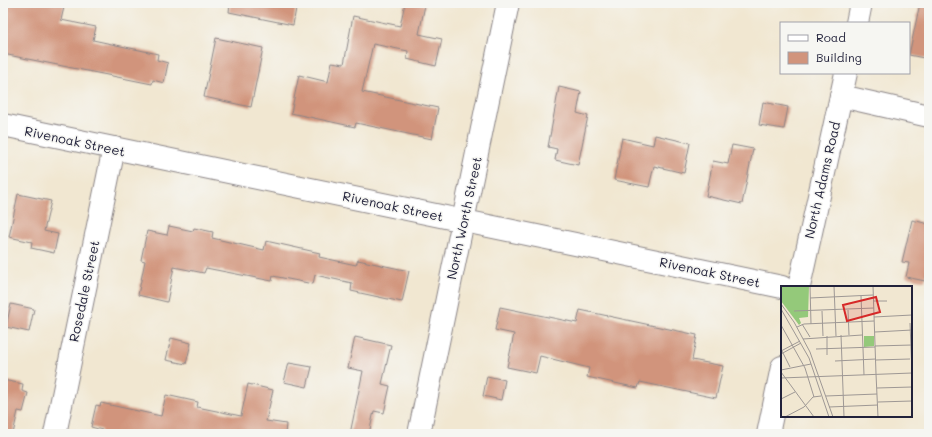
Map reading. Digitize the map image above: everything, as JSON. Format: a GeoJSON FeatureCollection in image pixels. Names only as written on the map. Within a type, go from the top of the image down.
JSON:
{"type":"FeatureCollection","features":[{"type":"Feature","properties":{"kind":"street","name":"North Worth Street"},"geometry":{"type":"LineString","coordinates":[[419,434],[508,3]]}},
{"type":"Feature","properties":{"kind":"street"},"geometry":{"type":"LineString","coordinates":[[857,22],[861,3]]}},
{"type":"Feature","properties":{"kind":"street","name":"North Adams Road"},"geometry":{"type":"LineString","coordinates":[[798,286],[846,74]]}},
{"type":"Feature","properties":{"kind":"street"},"geometry":{"type":"LineString","coordinates":[[841,96],[929,116]]}},
{"type":"Feature","properties":{"kind":"street","name":"Rivenoak Street"},"geometry":{"type":"LineString","coordinates":[[3,125],[781,287]]}},
{"type":"Feature","properties":{"kind":"street","name":"Rosedale Street"},"geometry":{"type":"LineString","coordinates":[[55,434],[114,148]]}},
{"type":"Feature","properties":{"kind":"street"},"geometry":{"type":"LineString","coordinates":[[768,434],[781,372]]}},
{"type":"Feature","properties":{"kind":"building"},"geometry":{"type":"Polygon","coordinates":[[[3,3],[65,3],[61,20],[96,27],[93,40],[158,54],[157,60],[168,63],[164,83],[153,80],[152,84],[3,54],[3,3]]]}},
{"type":"Feature","properties":{"kind":"building"},"geometry":{"type":"Polygon","coordinates":[[[230,3],[297,3],[293,25],[229,12],[230,3]]]}},
{"type":"Feature","properties":{"kind":"building"},"geometry":{"type":"Polygon","coordinates":[[[405,3],[425,5],[419,34],[442,39],[436,66],[407,59],[408,51],[373,44],[362,92],[438,108],[432,139],[356,123],[355,127],[291,113],[299,75],[328,82],[332,62],[344,64],[353,16],[400,26],[405,3]]]}},
{"type":"Feature","properties":{"kind":"building"},"geometry":{"type":"Polygon","coordinates":[[[920,3],[929,3],[929,59],[910,55],[920,3]]]}},
{"type":"Feature","properties":{"kind":"building"},"geometry":{"type":"Polygon","coordinates":[[[216,38],[263,48],[251,107],[204,97],[216,38]]]}},
{"type":"Feature","properties":{"kind":"building"},"geometry":{"type":"Polygon","coordinates":[[[559,87],[581,92],[577,113],[588,116],[578,165],[555,160],[557,149],[548,147],[559,87]]]}},
{"type":"Feature","properties":{"kind":"building"},"geometry":{"type":"Polygon","coordinates":[[[763,102],[788,107],[784,129],[759,125],[763,102]]]}},
{"type":"Feature","properties":{"kind":"building"},"geometry":{"type":"Polygon","coordinates":[[[655,135],[690,143],[684,173],[654,166],[649,187],[614,180],[622,138],[653,145],[655,135]]]}},
{"type":"Feature","properties":{"kind":"building"},"geometry":{"type":"Polygon","coordinates":[[[732,145],[753,149],[742,204],[706,196],[713,161],[728,164],[732,145]]]}},
{"type":"Feature","properties":{"kind":"building"},"geometry":{"type":"Polygon","coordinates":[[[18,194],[51,201],[44,231],[58,234],[54,253],[31,248],[32,242],[9,237],[18,194]]]}},
{"type":"Feature","properties":{"kind":"building"},"geometry":{"type":"Polygon","coordinates":[[[912,220],[929,224],[929,263],[925,281],[906,277],[909,263],[902,262],[912,220]]]}},
{"type":"Feature","properties":{"kind":"building"},"geometry":{"type":"Polygon","coordinates":[[[169,226],[193,231],[194,228],[213,232],[212,238],[264,250],[266,241],[320,253],[319,257],[356,265],[358,260],[409,271],[402,302],[351,291],[352,283],[315,275],[313,284],[273,276],[272,281],[206,268],[204,273],[174,267],[167,302],[138,295],[145,261],[141,260],[147,231],[167,235],[169,226]]]}},
{"type":"Feature","properties":{"kind":"building"},"geometry":{"type":"Polygon","coordinates":[[[11,304],[34,309],[29,332],[6,327],[11,304]]]}},
{"type":"Feature","properties":{"kind":"building"},"geometry":{"type":"Polygon","coordinates":[[[500,307],[577,323],[580,310],[697,335],[692,360],[723,366],[716,398],[640,382],[638,388],[587,377],[589,368],[540,356],[536,373],[507,367],[514,334],[495,330],[500,307]]]}},
{"type":"Feature","properties":{"kind":"building"},"geometry":{"type":"Polygon","coordinates":[[[355,337],[391,345],[382,384],[390,386],[384,413],[374,411],[369,434],[350,434],[363,371],[348,368],[355,337]]]}},
{"type":"Feature","properties":{"kind":"building"},"geometry":{"type":"Polygon","coordinates":[[[171,338],[191,343],[186,364],[166,360],[171,338]]]}},
{"type":"Feature","properties":{"kind":"building"},"geometry":{"type":"Polygon","coordinates":[[[289,363],[312,367],[307,387],[284,382],[289,363]]]}},
{"type":"Feature","properties":{"kind":"building"},"geometry":{"type":"Polygon","coordinates":[[[487,376],[505,380],[501,400],[483,396],[487,376]]]}},
{"type":"Feature","properties":{"kind":"building"},"geometry":{"type":"Polygon","coordinates":[[[3,380],[23,384],[22,391],[28,393],[23,412],[18,411],[13,434],[3,434],[3,380]]]}},
{"type":"Feature","properties":{"kind":"building"},"geometry":{"type":"Polygon","coordinates":[[[248,384],[273,390],[266,421],[286,424],[285,434],[101,434],[102,430],[91,427],[96,405],[100,406],[101,403],[161,416],[166,395],[198,402],[197,407],[241,416],[248,384]]]}}]}
